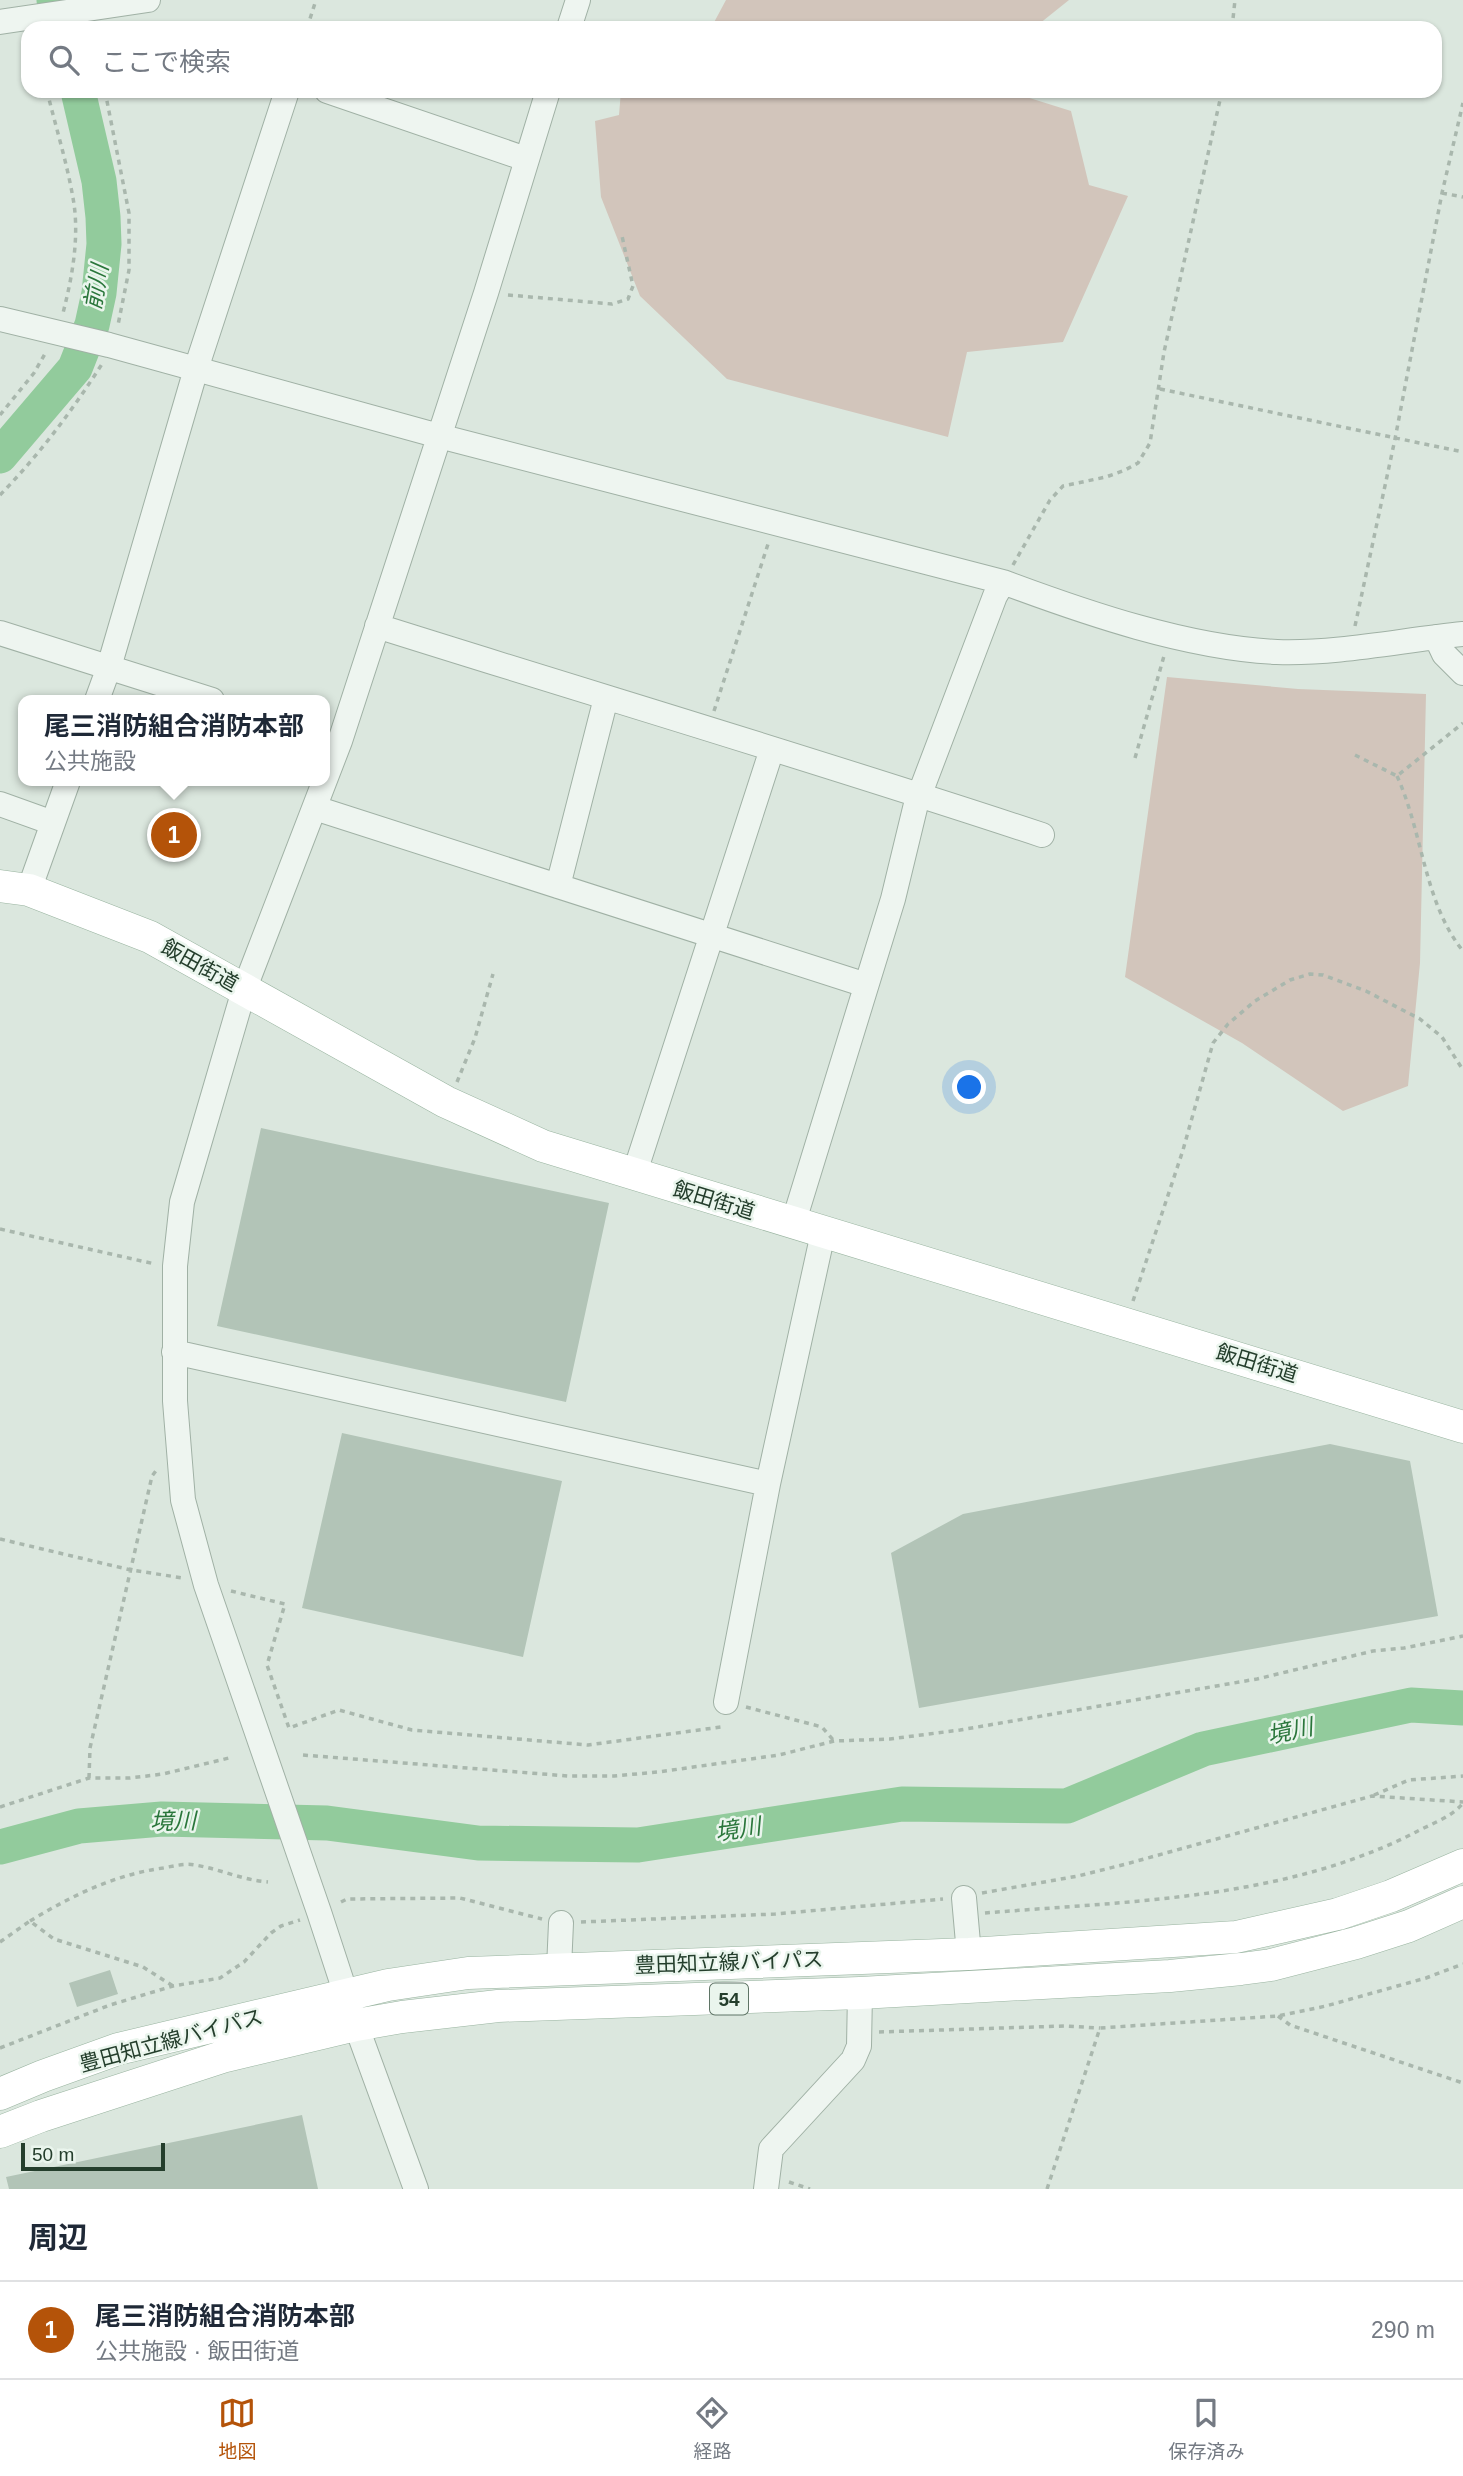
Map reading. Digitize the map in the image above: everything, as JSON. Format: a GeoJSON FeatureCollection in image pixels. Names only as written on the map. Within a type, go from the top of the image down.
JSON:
{"type":"FeatureCollection","features":[{"type":"Feature","properties":{"kind":"main road","name":"飯田街道"},"geometry":{"type":"LineString","coordinates":[[15,888],[150,937],[446,1102],[543,1146],[1463,1427]]}},
{"type":"Feature","properties":{"kind":"main road","name":"豊田知立線バイパス"},"geometry":{"type":"LineString","coordinates":[[0,2132],[351,2010],[388,1985],[468,1973],[969,1954],[1236,1937],[1338,1914],[1391,1896],[1463,1865]]}},
{"type":"Feature","properties":{"kind":"main road","name":"豊田知立線バイパス"},"geometry":{"type":"LineString","coordinates":[[0,2094],[118,2049],[351,2010],[402,2017],[498,2006],[860,1993],[1170,1976],[1261,1966],[1356,1943],[1409,1926],[1463,1902]]}},
{"type":"Feature","properties":{"kind":"street"},"geometry":{"type":"LineString","coordinates":[[0,22],[148,0]]}},
{"type":"Feature","properties":{"kind":"street"},"geometry":{"type":"LineString","coordinates":[[571,21],[578,0]]}},
{"type":"Feature","properties":{"kind":"street"},"geometry":{"type":"LineString","coordinates":[[99,695],[197,369],[285,98]]}},
{"type":"Feature","properties":{"kind":"street"},"geometry":{"type":"LineString","coordinates":[[347,98],[526,159]]}},
{"type":"Feature","properties":{"kind":"street"},"geometry":{"type":"LineString","coordinates":[[332,739],[377,626],[486,293],[546,98]]}},
{"type":"Feature","properties":{"kind":"street"},"geometry":{"type":"LineString","coordinates":[[0,318],[109,345],[439,436],[1003,582],[1082,612],[1200,641],[1277,652],[1350,648],[1463,634]]}},
{"type":"Feature","properties":{"kind":"street"},"geometry":{"type":"LineString","coordinates":[[726,1702],[768,1484],[808,1229],[866,985],[893,899],[916,804],[995,596],[1003,582]]}},
{"type":"Feature","properties":{"kind":"street"},"geometry":{"type":"LineString","coordinates":[[377,626],[606,698],[709,727],[1042,835]]}},
{"type":"Feature","properties":{"kind":"street"},"geometry":{"type":"LineString","coordinates":[[0,633],[196,695]]}},
{"type":"Feature","properties":{"kind":"street"},"geometry":{"type":"LineString","coordinates":[[1436,637],[1444,654],[1463,673]]}},
{"type":"Feature","properties":{"kind":"street"},"geometry":{"type":"LineString","coordinates":[[558,886],[606,698]]}},
{"type":"Feature","properties":{"kind":"street"},"geometry":{"type":"LineString","coordinates":[[634,1175],[772,749]]}},
{"type":"Feature","properties":{"kind":"street"},"geometry":{"type":"LineString","coordinates":[[15,888],[53,823],[66,786]]}},
{"type":"Feature","properties":{"kind":"street"},"geometry":{"type":"LineString","coordinates":[[320,786],[315,808],[244,990],[182,1202],[174,1266],[175,1401],[183,1500],[206,1585],[351,2010],[416,2189]]}},
{"type":"Feature","properties":{"kind":"street"},"geometry":{"type":"LineString","coordinates":[[0,804],[53,823]]}},
{"type":"Feature","properties":{"kind":"street"},"geometry":{"type":"LineString","coordinates":[[315,808],[866,985]]}},
{"type":"Feature","properties":{"kind":"street"},"geometry":{"type":"LineString","coordinates":[[174,1352],[768,1484]]}},
{"type":"Feature","properties":{"kind":"street"},"geometry":{"type":"LineString","coordinates":[[965,1906],[969,1954]]}},
{"type":"Feature","properties":{"kind":"street"},"geometry":{"type":"LineString","coordinates":[[559,1968],[561,1923]]}},
{"type":"Feature","properties":{"kind":"street"},"geometry":{"type":"LineString","coordinates":[[766,2189],[771,2149],[853,2060],[859,2046],[860,1993]]}},
{"type":"Feature","properties":{"kind":"path"},"geometry":{"type":"LineString","coordinates":[[309,21],[316,0]]}},
{"type":"Feature","properties":{"kind":"path"},"geometry":{"type":"LineString","coordinates":[[1233,21],[1235,0]]}},
{"type":"Feature","properties":{"kind":"path"},"geometry":{"type":"LineString","coordinates":[[0,415],[34,373],[59,334],[72,277],[74,205],[49,98]]}},
{"type":"Feature","properties":{"kind":"path"},"geometry":{"type":"LineString","coordinates":[[0,495],[74,407],[104,360],[117,331],[129,270],[129,212],[106,98]]}},
{"type":"Feature","properties":{"kind":"path"},"geometry":{"type":"LineString","coordinates":[[1003,582],[1050,500],[1063,486],[1106,477],[1138,463],[1150,443],[1164,352],[1220,98]]}},
{"type":"Feature","properties":{"kind":"path"},"geometry":{"type":"LineString","coordinates":[[1350,648],[1395,439],[1442,192],[1463,103]]}},
{"type":"Feature","properties":{"kind":"path"},"geometry":{"type":"LineString","coordinates":[[1442,192],[1463,197]]}},
{"type":"Feature","properties":{"kind":"path"},"geometry":{"type":"LineString","coordinates":[[486,293],[612,304],[628,299],[633,286],[622,236]]}},
{"type":"Feature","properties":{"kind":"path"},"geometry":{"type":"LineString","coordinates":[[1159,389],[1463,453]]}},
{"type":"Feature","properties":{"kind":"path"},"geometry":{"type":"LineString","coordinates":[[709,727],[775,523]]}},
{"type":"Feature","properties":{"kind":"path"},"geometry":{"type":"LineString","coordinates":[[1135,758],[1170,634]]}},
{"type":"Feature","properties":{"kind":"path"},"geometry":{"type":"LineString","coordinates":[[1397,776],[1463,723]]}},
{"type":"Feature","properties":{"kind":"path"},"geometry":{"type":"LineString","coordinates":[[1354,755],[1397,776],[1418,834],[1441,918],[1463,951]]}},
{"type":"Feature","properties":{"kind":"path"},"geometry":{"type":"LineString","coordinates":[[446,1102],[456,1086],[475,1038],[493,974]]}},
{"type":"Feature","properties":{"kind":"path"},"geometry":{"type":"LineString","coordinates":[[1126,1323],[1183,1150],[1213,1043],[1228,1024],[1255,1001],[1290,979],[1310,974],[1323,975],[1366,991],[1420,1020],[1442,1037],[1463,1070]]}},
{"type":"Feature","properties":{"kind":"path"},"geometry":{"type":"LineString","coordinates":[[0,1228],[144,1263],[174,1266]]}},
{"type":"Feature","properties":{"kind":"path"},"geometry":{"type":"LineString","coordinates":[[89,1778],[90,1748],[152,1476],[158,1468]]}},
{"type":"Feature","properties":{"kind":"path"},"geometry":{"type":"LineString","coordinates":[[0,1539],[131,1570],[183,1578],[285,1604],[267,1665],[289,1728],[339,1710],[412,1730],[588,1745],[721,1727],[726,1702],[822,1727],[834,1741]]}},
{"type":"Feature","properties":{"kind":"path"},"geometry":{"type":"LineString","coordinates":[[303,1755],[568,1776],[614,1776],[779,1755],[834,1741],[890,1739],[960,1730],[1257,1679],[1373,1650],[1404,1648],[1463,1636]]}},
{"type":"Feature","properties":{"kind":"path"},"geometry":{"type":"LineString","coordinates":[[0,1807],[89,1778],[130,1778],[163,1774],[233,1757]]}},
{"type":"Feature","properties":{"kind":"path"},"geometry":{"type":"LineString","coordinates":[[965,1906],[1372,1796],[1409,1780],[1463,1776]]}},
{"type":"Feature","properties":{"kind":"path"},"geometry":{"type":"LineString","coordinates":[[1372,1796],[1463,1802]]}},
{"type":"Feature","properties":{"kind":"path"},"geometry":{"type":"LineString","coordinates":[[341,1902],[347,1899],[460,1898],[561,1923],[1192,1895],[1298,1876],[1348,1861],[1401,1840],[1456,1811],[1463,1802]]}},
{"type":"Feature","properties":{"kind":"path"},"geometry":{"type":"LineString","coordinates":[[0,1942],[30,1921],[95,1885],[149,1870],[183,1864],[195,1865],[251,1881],[268,1882]]}},
{"type":"Feature","properties":{"kind":"path"},"geometry":{"type":"LineString","coordinates":[[0,2048],[110,2005],[173,1986],[220,1978],[244,1962],[271,1933],[281,1926],[300,1920]]}},
{"type":"Feature","properties":{"kind":"path"},"geometry":{"type":"LineString","coordinates":[[30,1921],[54,1939],[143,1967],[173,1986]]}},
{"type":"Feature","properties":{"kind":"path"},"geometry":{"type":"LineString","coordinates":[[860,2032],[1064,2026],[1100,2028],[1278,2016],[1326,2006],[1426,1978],[1463,1964]]}},
{"type":"Feature","properties":{"kind":"path"},"geometry":{"type":"LineString","coordinates":[[1278,2016],[1290,2025],[1463,2083]]}},
{"type":"Feature","properties":{"kind":"path"},"geometry":{"type":"LineString","coordinates":[[1047,2189],[1100,2028]]}},
{"type":"Feature","properties":{"kind":"shaded area"},"geometry":{"type":"Polygon","coordinates":[[[726,0],[1069,0],[1043,21],[715,21],[726,0]]]}},
{"type":"Feature","properties":{"kind":"shaded area"},"geometry":{"type":"Polygon","coordinates":[[[620,98],[1030,98],[1071,111],[1089,185],[1128,196],[1063,342],[967,352],[948,437],[727,379],[640,296],[601,197],[595,121],[619,115],[620,98]]]}},
{"type":"Feature","properties":{"kind":"shaded area"},"geometry":{"type":"Polygon","coordinates":[[[1167,677],[1298,689],[1426,694],[1420,963],[1408,1086],[1343,1111],[1242,1043],[1125,977],[1167,677]]]}},
{"type":"Feature","properties":{"kind":"building"},"geometry":{"type":"Polygon","coordinates":[[[261,1128],[609,1203],[566,1402],[217,1326],[261,1128]]]}},
{"type":"Feature","properties":{"kind":"building"},"geometry":{"type":"Polygon","coordinates":[[[342,1433],[562,1481],[523,1657],[302,1608],[342,1433]]]}},
{"type":"Feature","properties":{"kind":"building"},"geometry":{"type":"Polygon","coordinates":[[[1330,1444],[1410,1461],[1438,1616],[919,1708],[891,1553],[963,1514],[1330,1444]]]}},
{"type":"Feature","properties":{"kind":"building"},"geometry":{"type":"Polygon","coordinates":[[[110,1970],[118,1994],[77,2007],[69,1983],[110,1970]]]}},
{"type":"Feature","properties":{"kind":"building"},"geometry":{"type":"Polygon","coordinates":[[[302,2115],[318,2189],[9,2189],[6,2177],[302,2115]]]}},
{"type":"Feature","properties":{"kind":"waterway","name":"前川"},"geometry":{"type":"LineString","coordinates":[[54,0],[58,21]]}},
{"type":"Feature","properties":{"kind":"waterway","name":"前川"},"geometry":{"type":"LineString","coordinates":[[0,456],[75,368],[92,325],[99,293],[104,244],[103,217],[99,181],[80,98]]}},
{"type":"Feature","properties":{"kind":"waterway","name":"境川"},"geometry":{"type":"LineString","coordinates":[[0,1847],[79,1826],[162,1819],[327,1823],[478,1843],[638,1845],[902,1804],[1067,1806],[1203,1749],[1411,1705],[1463,1708]]}},
{"type":"Feature","properties":{"kind":"place","name":"尾三消防組合消防本部"},"geometry":{"type":"Point","coordinates":[174,835]}}]}
